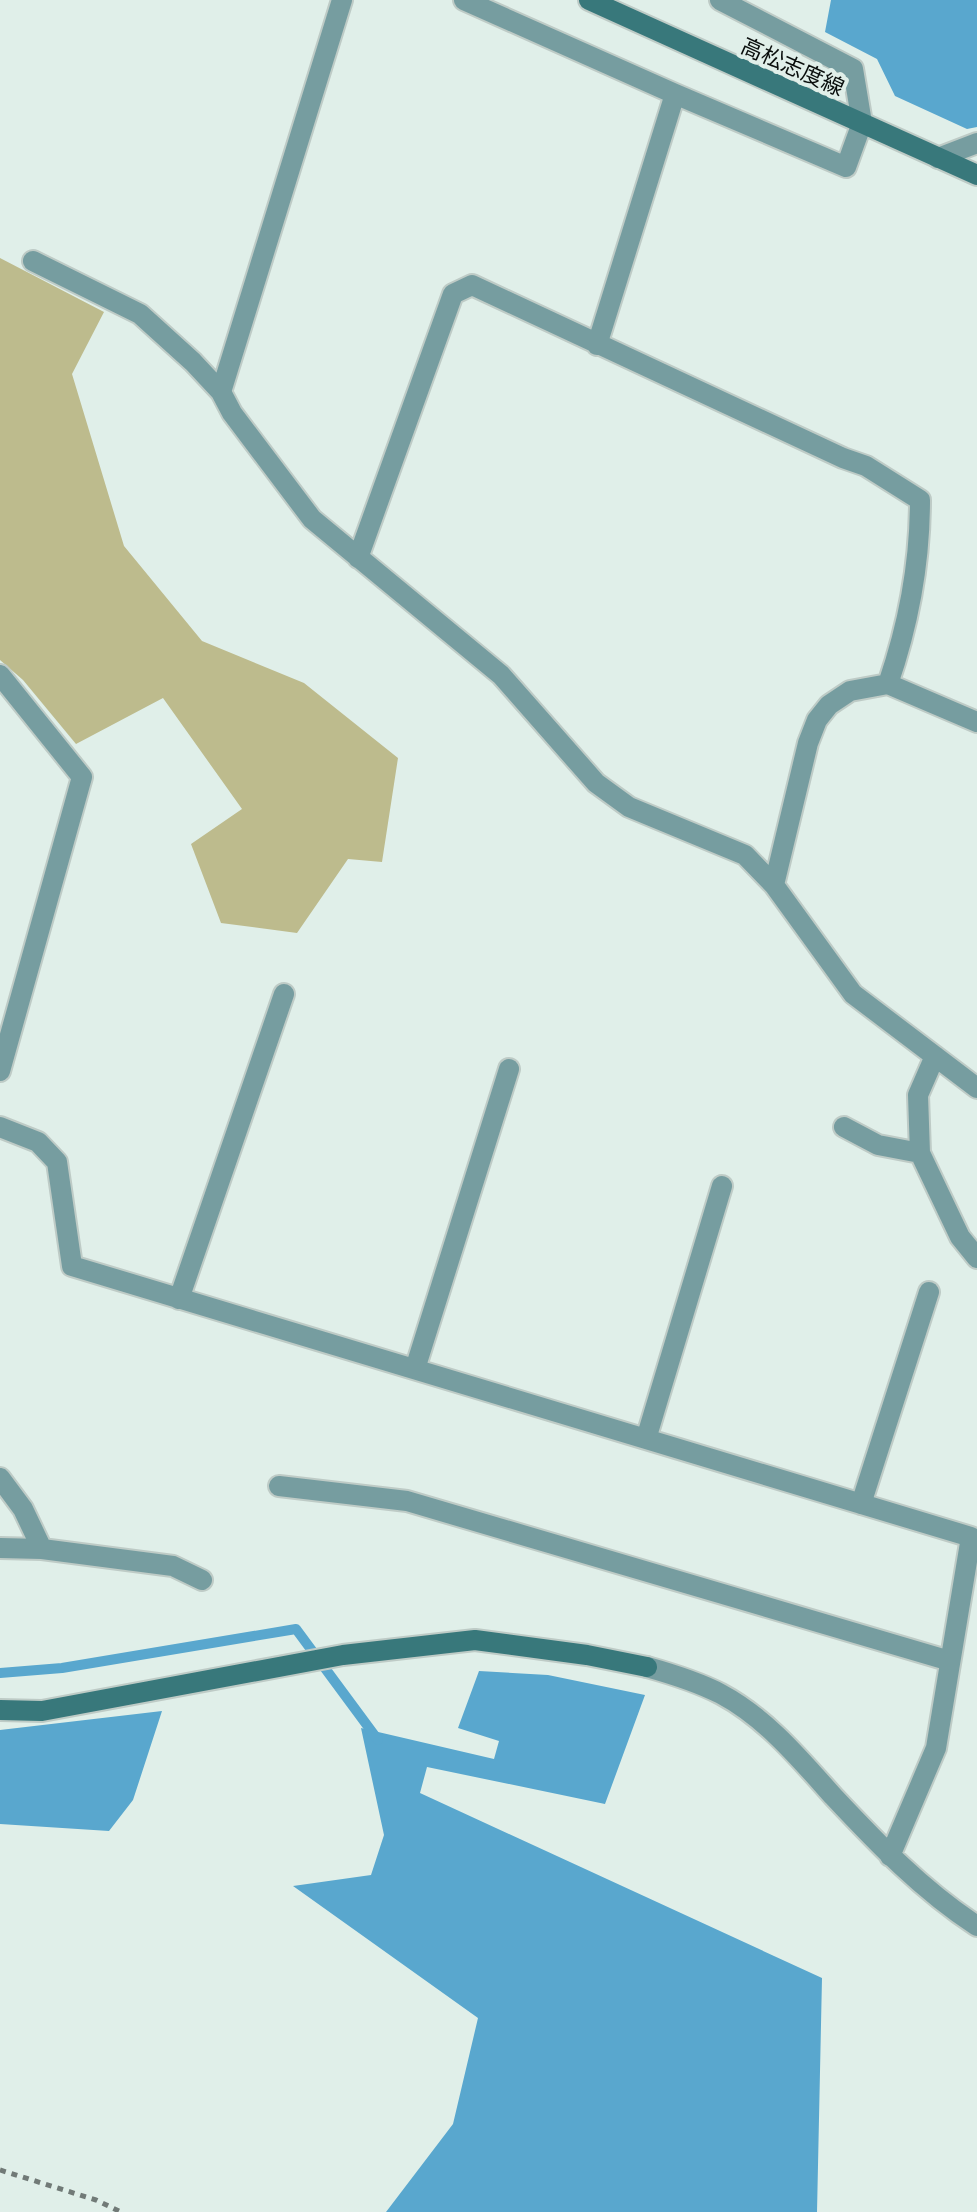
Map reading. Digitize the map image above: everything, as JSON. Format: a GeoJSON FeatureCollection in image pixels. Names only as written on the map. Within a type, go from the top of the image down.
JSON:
{"type":"FeatureCollection","features":[{"type":"Feature","properties":{"kind":"street"},"geometry":{"type":"LineString","coordinates":[[221,392],[342,0]]}},
{"type":"Feature","properties":{"kind":"street"},"geometry":{"type":"LineString","coordinates":[[464,0],[846,167],[862,123],[853,69],[720,0]]}},
{"type":"Feature","properties":{"kind":"street","name":"高松志度線"},"geometry":{"type":"LineString","coordinates":[[589,0],[977,175]]}},
{"type":"Feature","properties":{"kind":"street"},"geometry":{"type":"LineString","coordinates":[[597,345],[675,94]]}},
{"type":"Feature","properties":{"kind":"street"},"geometry":{"type":"LineString","coordinates":[[938,158],[977,143]]}},
{"type":"Feature","properties":{"kind":"street"},"geometry":{"type":"LineString","coordinates":[[33,261],[140,314],[221,392],[232,413],[312,519],[501,675],[596,783],[629,807],[745,855],[774,885],[853,994],[977,1088]]}},
{"type":"Feature","properties":{"kind":"street"},"geometry":{"type":"LineString","coordinates":[[358,558],[453,294],[472,285],[866,466],[920,500],[920,535],[904,637],[888,684]]}},
{"type":"Feature","properties":{"kind":"street"},"geometry":{"type":"LineString","coordinates":[[0,675],[82,777],[0,1071]]}},
{"type":"Feature","properties":{"kind":"street"},"geometry":{"type":"LineString","coordinates":[[774,885],[808,743],[817,720],[829,705],[850,691],[888,684],[977,722]]}},
{"type":"Feature","properties":{"kind":"street"},"geometry":{"type":"LineString","coordinates":[[179,1299],[284,994]]}},
{"type":"Feature","properties":{"kind":"street"},"geometry":{"type":"LineString","coordinates":[[935,1056],[918,1095],[920,1153],[960,1237],[977,1258]]}},
{"type":"Feature","properties":{"kind":"street"},"geometry":{"type":"LineString","coordinates":[[415,1369],[509,1069]]}},
{"type":"Feature","properties":{"kind":"street"},"geometry":{"type":"LineString","coordinates":[[0,1127],[38,1142],[57,1162],[72,1266],[971,1537],[936,1748],[890,1856]]}},
{"type":"Feature","properties":{"kind":"street"},"geometry":{"type":"LineString","coordinates":[[844,1127],[878,1145],[920,1153]]}},
{"type":"Feature","properties":{"kind":"street"},"geometry":{"type":"LineString","coordinates":[[646,1439],[722,1186]]}},
{"type":"Feature","properties":{"kind":"street"},"geometry":{"type":"LineString","coordinates":[[861,1504],[929,1292]]}},
{"type":"Feature","properties":{"kind":"street"},"geometry":{"type":"LineString","coordinates":[[0,1478],[23,1509],[42,1549]]}},
{"type":"Feature","properties":{"kind":"street"},"geometry":{"type":"LineString","coordinates":[[279,1486],[407,1501],[950,1661]]}},
{"type":"Feature","properties":{"kind":"street"},"geometry":{"type":"LineString","coordinates":[[0,1548],[42,1549],[173,1566],[202,1580]]}},
{"type":"Feature","properties":{"kind":"street"},"geometry":{"type":"LineString","coordinates":[[0,1710],[42,1711],[343,1655],[475,1640],[587,1655],[647,1667],[722,1695],[778,1736],[890,1856],[948,1907],[977,1926]]}},
{"type":"Feature","properties":{"kind":"path"},"geometry":{"type":"LineString","coordinates":[[0,2170],[96,2200],[121,2212]]}},
{"type":"Feature","properties":{"kind":"shaded area"},"geometry":{"type":"Polygon","coordinates":[[[0,258],[104,312],[72,374],[124,546],[202,641],[304,683],[398,758],[382,862],[348,859],[297,933],[221,923],[191,844],[242,809],[163,698],[76,744],[23,680],[0,660],[0,258]]]}},
{"type":"Feature","properties":{"kind":"water"},"geometry":{"type":"Polygon","coordinates":[[[831,0],[977,0],[977,127],[967,129],[895,96],[877,59],[825,32],[831,0]]]}},
{"type":"Feature","properties":{"kind":"water"},"geometry":{"type":"Polygon","coordinates":[[[479,1671],[548,1675],[645,1695],[605,1804],[427,1767],[420,1793],[822,1978],[817,2212],[386,2212],[453,2124],[478,2018],[293,1886],[371,1875],[384,1835],[361,1728],[494,1759],[499,1741],[458,1728],[479,1671]]]}},
{"type":"Feature","properties":{"kind":"water"},"geometry":{"type":"Polygon","coordinates":[[[162,1711],[133,1800],[109,1831],[0,1824],[0,1730],[162,1711]]]}},
{"type":"Feature","properties":{"kind":"waterway"},"geometry":{"type":"LineString","coordinates":[[0,1673],[62,1668],[296,1629],[378,1740]]}}]}
